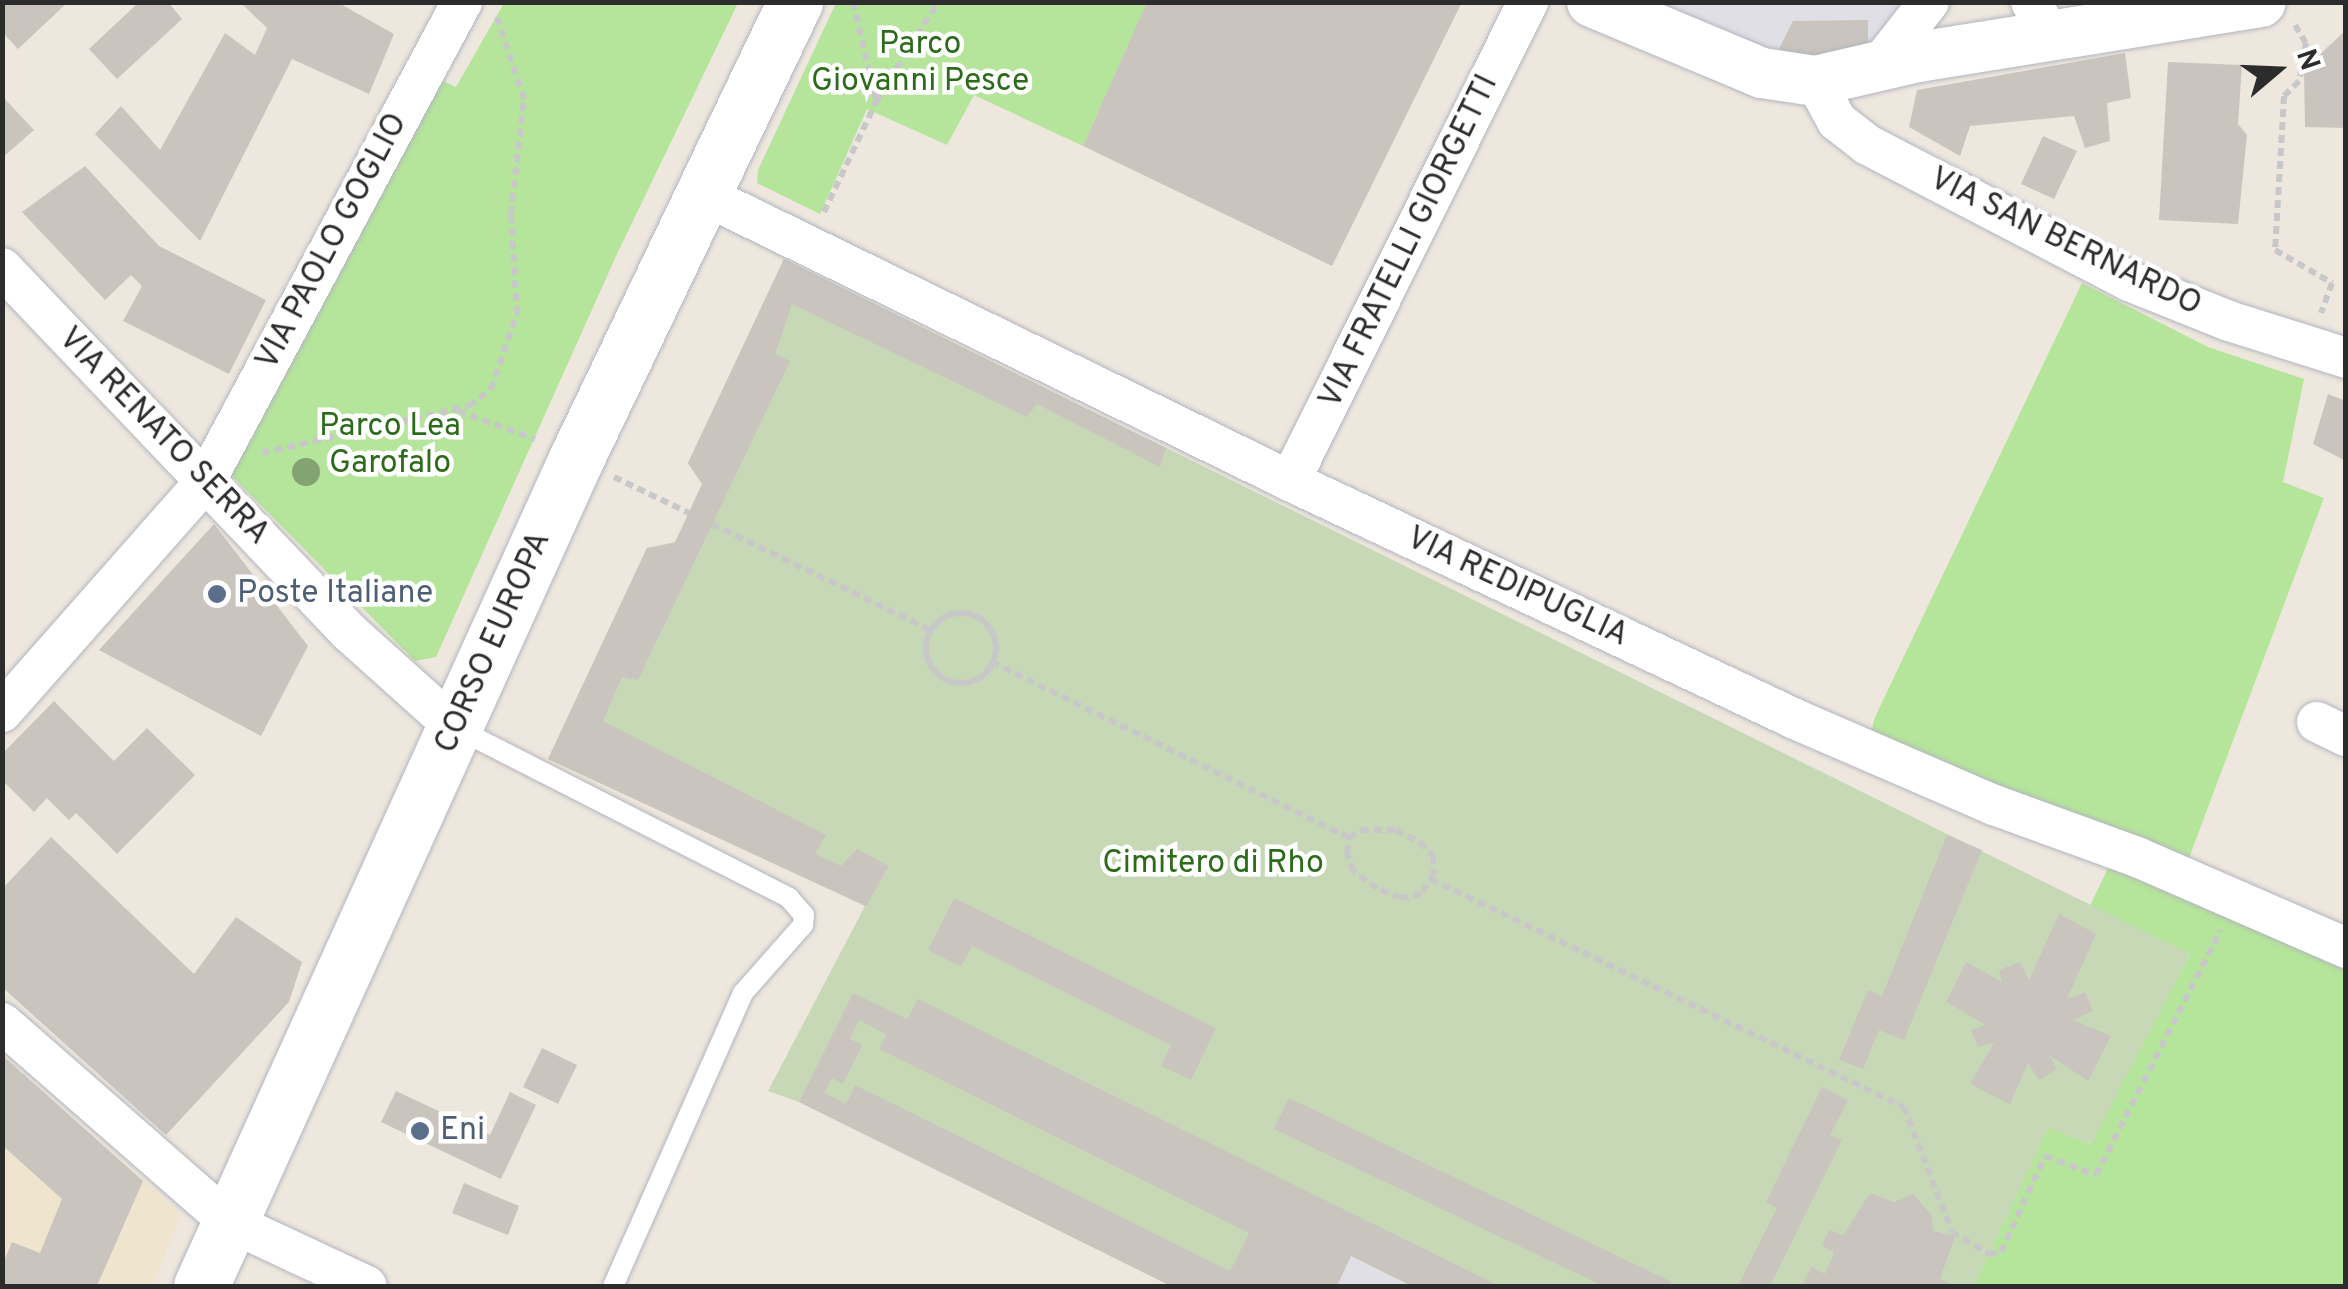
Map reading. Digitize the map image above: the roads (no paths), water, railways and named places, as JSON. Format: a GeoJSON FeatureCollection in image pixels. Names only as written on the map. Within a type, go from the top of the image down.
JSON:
{"type":"FeatureCollection","features":[{"type":"Feature","properties":{"kind":"main road","name":"CORSO EUROPA"},"geometry":{"type":"LineString","coordinates":[[201,1286],[576,459],[795,2]]}},
{"type":"Feature","properties":{"kind":"street","name":"VIA FRATELLI GIORGETTI"},"geometry":{"type":"LineString","coordinates":[[1290,481],[1528,2]]}},
{"type":"Feature","properties":{"kind":"street"},"geometry":{"type":"LineString","coordinates":[[1592,2],[1762,73],[1815,81],[1877,68],[2040,19],[2275,9]]}},
{"type":"Feature","properties":{"kind":"street"},"geometry":{"type":"LineString","coordinates":[[1877,68],[1929,2]]}},
{"type":"Feature","properties":{"kind":"street","name":"VIA PAOLO GOGLIO"},"geometry":{"type":"LineString","coordinates":[[2,712],[210,473],[460,7]]}},
{"type":"Feature","properties":{"kind":"street","name":"VIA SAN BERNARDO"},"geometry":{"type":"LineString","coordinates":[[1815,81],[1837,121],[1868,145],[2128,281],[2327,353]]}},
{"type":"Feature","properties":{"kind":"street","name":"VIA REDIPUGLIA"},"geometry":{"type":"LineString","coordinates":[[704,194],[1290,481],[1795,719],[1994,805],[2138,858],[2346,948]]}},
{"type":"Feature","properties":{"kind":"street","name":"VIA RENATO SERRA"},"geometry":{"type":"LineString","coordinates":[[2,268],[210,473],[349,632],[456,728]]}},
{"type":"Feature","properties":{"kind":"street"},"geometry":{"type":"LineString","coordinates":[[2,1023],[228,1221],[367,1286]]}},
{"type":"Feature","properties":{"kind":"lane"},"geometry":{"type":"LineString","coordinates":[[456,728],[789,898],[804,915],[803,925],[744,993],[613,1286]]}},
{"type":"Feature","properties":{"kind":"place","name":"Poste Italiane"},"geometry":{"type":"Point","coordinates":[217,594]}},
{"type":"Feature","properties":{"kind":"place","name":"Eni"},"geometry":{"type":"Point","coordinates":[420,1131]}},
{"type":"Feature","properties":{"kind":"park label","name":"Parco Giovanni Pesce"},"geometry":{"type":"Point","coordinates":[920,64]}},
{"type":"Feature","properties":{"kind":"park label","name":"Parco Lea Garofalo"},"geometry":{"type":"Point","coordinates":[390,446]}},
{"type":"Feature","properties":{"kind":"park label","name":"Cimitero di Rho"},"geometry":{"type":"Point","coordinates":[1213,864]}}]}
